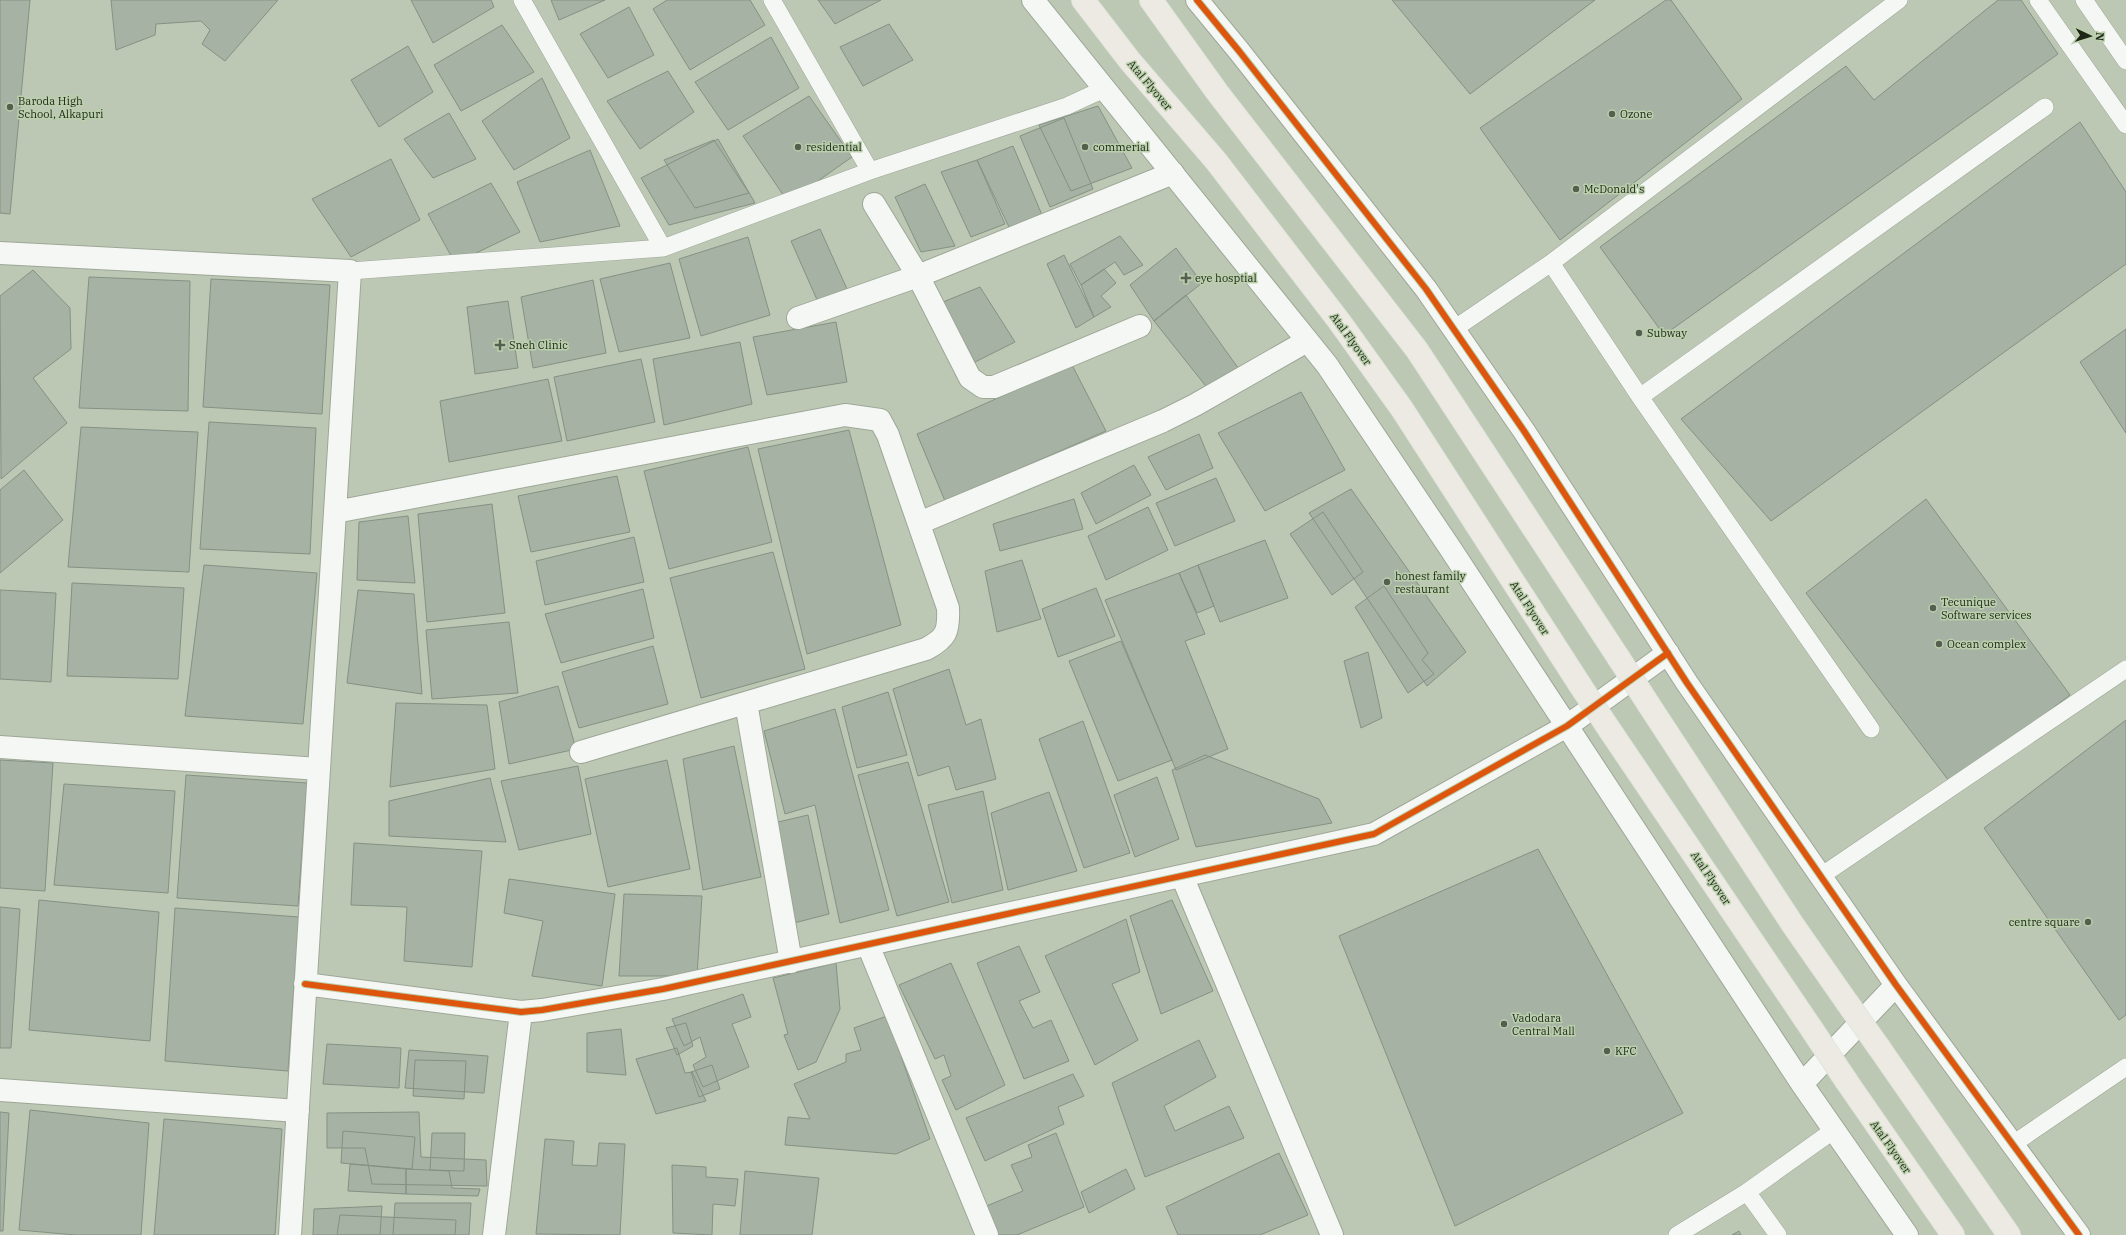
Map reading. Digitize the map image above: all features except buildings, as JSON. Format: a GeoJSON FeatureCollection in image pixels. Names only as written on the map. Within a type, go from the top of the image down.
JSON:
{"type":"FeatureCollection","features":[{"type":"Feature","properties":{"kind":"main road","name":"Atal Flyover"},"geometry":{"type":"LineString","coordinates":[[1083,0],[1130,61],[1221,168],[1339,321],[1397,403],[1580,686],[1863,1107],[1953,1235]]}},
{"type":"Feature","properties":{"kind":"main road"},"geometry":{"type":"LineString","coordinates":[[1151,0],[1218,92],[1417,350],[1793,925],[2009,1235]]}},
{"type":"Feature","properties":{"kind":"street"},"geometry":{"type":"LineString","coordinates":[[1033,0],[1327,365],[1567,726],[1802,1084],[1907,1235]]}},
{"type":"Feature","properties":{"kind":"street"},"geometry":{"type":"LineString","coordinates":[[1197,0],[1239,51],[1416,276],[1454,329],[1524,431],[1668,653],[1896,985],[2079,1235]]}},
{"type":"Feature","properties":{"kind":"street"},"geometry":{"type":"LineString","coordinates":[[798,318],[918,276],[1173,173]]}},
{"type":"Feature","properties":{"kind":"street"},"geometry":{"type":"LineString","coordinates":[[874,204],[918,276],[970,378],[983,387],[994,387],[1140,326]]}},
{"type":"Feature","properties":{"kind":"street"},"geometry":{"type":"LineString","coordinates":[[0,253],[350,271],[290,1235]]}},
{"type":"Feature","properties":{"kind":"street"},"geometry":{"type":"LineString","coordinates":[[919,523],[1163,421],[1195,405],[1307,341]]}},
{"type":"Feature","properties":{"kind":"street"},"geometry":{"type":"LineString","coordinates":[[335,512],[845,415],[880,420],[888,434],[948,608],[948,626],[940,642],[926,649],[581,752]]}},
{"type":"Feature","properties":{"kind":"street"},"geometry":{"type":"LineString","coordinates":[[305,984],[521,1012],[542,1010],[656,990],[791,962],[1374,834],[1567,726],[1668,653]]}},
{"type":"Feature","properties":{"kind":"street"},"geometry":{"type":"LineString","coordinates":[[746,703],[791,962]]}},
{"type":"Feature","properties":{"kind":"street"},"geometry":{"type":"LineString","coordinates":[[0,747],[319,769]]}},
{"type":"Feature","properties":{"kind":"street"},"geometry":{"type":"LineString","coordinates":[[1182,876],[1332,1235]]}},
{"type":"Feature","properties":{"kind":"street"},"geometry":{"type":"LineString","coordinates":[[868,945],[987,1235]]}},
{"type":"Feature","properties":{"kind":"street"},"geometry":{"type":"LineString","coordinates":[[1802,1084],[1896,985]]}},
{"type":"Feature","properties":{"kind":"street"},"geometry":{"type":"LineString","coordinates":[[494,1235],[521,1012]]}},
{"type":"Feature","properties":{"kind":"street"},"geometry":{"type":"LineString","coordinates":[[0,1090],[298,1111]]}},
{"type":"Feature","properties":{"kind":"lane"},"geometry":{"type":"LineString","coordinates":[[522,0],[663,248]]}},
{"type":"Feature","properties":{"kind":"lane"},"geometry":{"type":"LineString","coordinates":[[772,0],[870,171]]}},
{"type":"Feature","properties":{"kind":"lane"},"geometry":{"type":"LineString","coordinates":[[1454,329],[1551,263],[1899,0]]}},
{"type":"Feature","properties":{"kind":"lane"},"geometry":{"type":"LineString","coordinates":[[2038,0],[2126,125]]}},
{"type":"Feature","properties":{"kind":"lane"},"geometry":{"type":"LineString","coordinates":[[2084,0],[2126,61]]}},
{"type":"Feature","properties":{"kind":"lane"},"geometry":{"type":"LineString","coordinates":[[350,271],[663,248],[870,171],[1067,106],[1104,89]]}},
{"type":"Feature","properties":{"kind":"lane"},"geometry":{"type":"LineString","coordinates":[[1640,397],[2045,107]]}},
{"type":"Feature","properties":{"kind":"lane"},"geometry":{"type":"LineString","coordinates":[[1551,263],[1640,397],[1871,729]]}},
{"type":"Feature","properties":{"kind":"lane"},"geometry":{"type":"LineString","coordinates":[[1821,876],[2126,669]]}},
{"type":"Feature","properties":{"kind":"lane"},"geometry":{"type":"LineString","coordinates":[[2012,1144],[2126,1067]]}},
{"type":"Feature","properties":{"kind":"lane"},"geometry":{"type":"LineString","coordinates":[[1677,1235],[1747,1192],[1834,1130]]}},
{"type":"Feature","properties":{"kind":"lane"},"geometry":{"type":"LineString","coordinates":[[1747,1192],[1778,1235]]}},
{"type":"Feature","properties":{"kind":"cycle path"},"geometry":{"type":"LineString","coordinates":[[1197,0],[1239,51],[1426,289],[1524,431],[1687,683],[1896,985],[2079,1235]]}},
{"type":"Feature","properties":{"kind":"cycle path"},"geometry":{"type":"LineString","coordinates":[[305,984],[521,1012],[542,1010],[663,989],[1374,834],[1567,726],[1668,653]]}},
{"type":"Feature","properties":{"kind":"place","name":"Baroda High School, Alkapuri"},"geometry":{"type":"Point","coordinates":[10,107]}},
{"type":"Feature","properties":{"kind":"place","name":"Ozone"},"geometry":{"type":"Point","coordinates":[1612,114]}},
{"type":"Feature","properties":{"kind":"place","name":"residential"},"geometry":{"type":"Point","coordinates":[798,147]}},
{"type":"Feature","properties":{"kind":"place","name":"commerial"},"geometry":{"type":"Point","coordinates":[1085,147]}},
{"type":"Feature","properties":{"kind":"place","name":"McDonald's"},"geometry":{"type":"Point","coordinates":[1576,189]}},
{"type":"Feature","properties":{"kind":"place","name":"eye hosptial"},"geometry":{"type":"Point","coordinates":[1186,278]}},
{"type":"Feature","properties":{"kind":"place","name":"Subway"},"geometry":{"type":"Point","coordinates":[1639,333]}},
{"type":"Feature","properties":{"kind":"place","name":"Sneh Clinic"},"geometry":{"type":"Point","coordinates":[500,345]}},
{"type":"Feature","properties":{"kind":"place","name":"honest family restaurant"},"geometry":{"type":"Point","coordinates":[1387,582]}},
{"type":"Feature","properties":{"kind":"place","name":"Tecunique Software services"},"geometry":{"type":"Point","coordinates":[1933,608]}},
{"type":"Feature","properties":{"kind":"place","name":"Ocean complex"},"geometry":{"type":"Point","coordinates":[1939,644]}},
{"type":"Feature","properties":{"kind":"place","name":"centre square"},"geometry":{"type":"Point","coordinates":[2088,922]}},
{"type":"Feature","properties":{"kind":"place","name":"Vadodara Central Mall"},"geometry":{"type":"Point","coordinates":[1504,1024]}},
{"type":"Feature","properties":{"kind":"place","name":"KFC"},"geometry":{"type":"Point","coordinates":[1607,1051]}}]}
